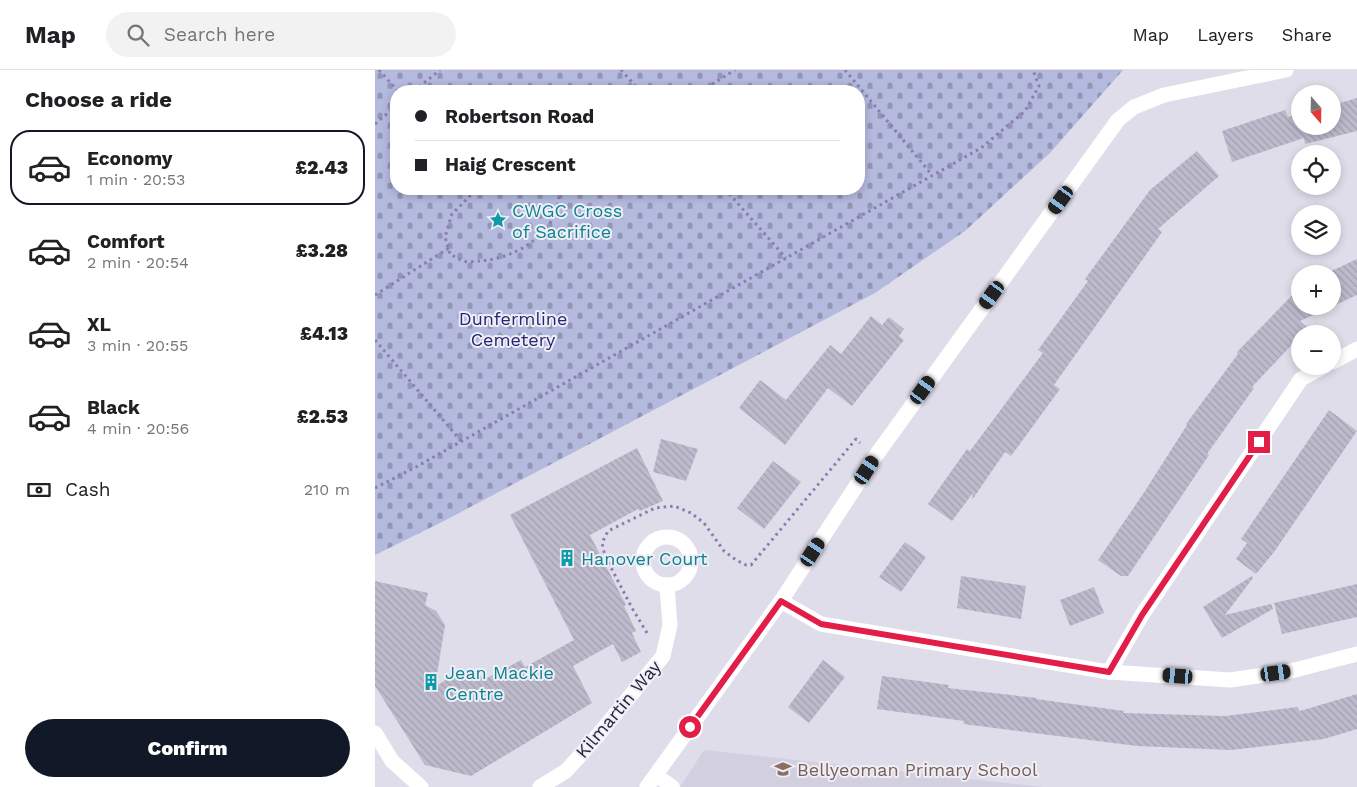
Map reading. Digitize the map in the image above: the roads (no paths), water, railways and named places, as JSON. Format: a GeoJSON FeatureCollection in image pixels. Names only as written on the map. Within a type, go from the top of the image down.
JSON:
{"type":"FeatureCollection","features":[{"type":"Feature","properties":{"kind":"street"},"geometry":{"type":"LineString","coordinates":[[652,781],[781,601],[877,454],[1119,120],[1134,107],[1164,95],[1238,75],[1286,70]]}},
{"type":"Feature","properties":{"kind":"street"},"geometry":{"type":"LineString","coordinates":[[1341,358],[1357,349]]}},
{"type":"Feature","properties":{"kind":"street"},"geometry":{"type":"LineString","coordinates":[[1109,672],[1142,615],[1301,379],[1308,375]]}},
{"type":"Feature","properties":{"kind":"street","name":"Kilmartin Way"},"geometry":{"type":"LineString","coordinates":[[540,787],[566,770],[594,740],[663,656],[670,625],[667,586]]}},
{"type":"Feature","properties":{"kind":"street"},"geometry":{"type":"LineString","coordinates":[[781,601],[821,624],[1109,672],[1230,680],[1291,671],[1357,654]]}},
{"type":"Feature","properties":{"kind":"street"},"geometry":{"type":"LineString","coordinates":[[375,733],[392,761],[421,787]]}},
{"type":"Feature","properties":{"kind":"lane"},"geometry":{"type":"LineString","coordinates":[[652,781],[673,787]]}},
{"type":"Feature","properties":{"kind":"place","name":"CWGC Cross of Sacrifice"},"geometry":{"type":"Point","coordinates":[498,220]}},
{"type":"Feature","properties":{"kind":"place","name":"Hanover Court"},"geometry":{"type":"Point","coordinates":[567,558]}},
{"type":"Feature","properties":{"kind":"place","name":"Jean Mackie Centre"},"geometry":{"type":"Point","coordinates":[431,682]}},
{"type":"Feature","properties":{"kind":"place","name":"Bellyeoman Primary School"},"geometry":{"type":"Point","coordinates":[783,769]}},
{"type":"Feature","properties":{"kind":"park label","name":"Dunfermline Cemetery"},"geometry":{"type":"Point","coordinates":[513,328]}}]}
